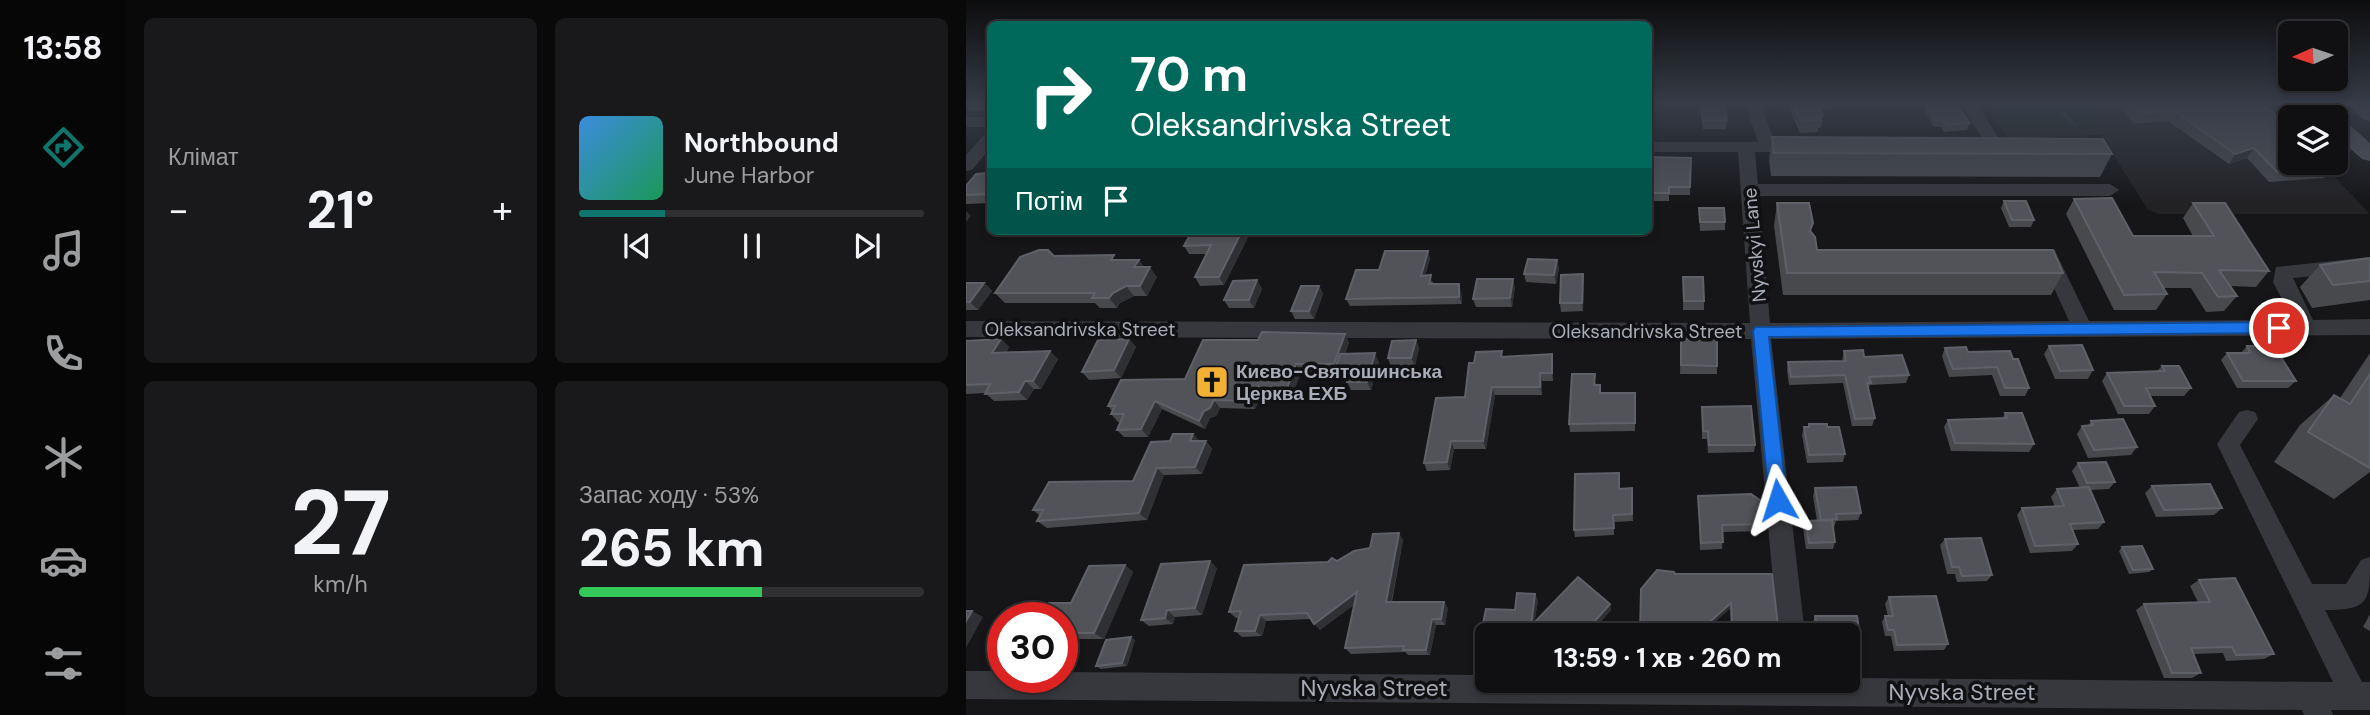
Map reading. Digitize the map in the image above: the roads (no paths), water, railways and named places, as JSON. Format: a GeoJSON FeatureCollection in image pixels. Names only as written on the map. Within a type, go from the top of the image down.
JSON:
{"type":"FeatureCollection","features":[{"type":"Feature","properties":{"kind":"main road"},"geometry":{"type":"LineString","coordinates":[[2350,137],[2370,154]]}},
{"type":"Feature","properties":{"kind":"street"},"geometry":{"type":"LineString","coordinates":[[1765,137],[1768,147]]}},
{"type":"Feature","properties":{"kind":"street"},"geometry":{"type":"LineString","coordinates":[[1969,145],[2004,145],[1997,137]]}},
{"type":"Feature","properties":{"kind":"street"},"geometry":{"type":"LineString","coordinates":[[966,166],[987,145]]}},
{"type":"Feature","properties":{"kind":"street"},"geometry":{"type":"LineString","coordinates":[[1652,147],[1822,146]]}},
{"type":"Feature","properties":{"kind":"street","name":"Nyvskyi Lane"},"geometry":{"type":"LineString","coordinates":[[1746,147],[1761,331],[1791,623]]}},
{"type":"Feature","properties":{"kind":"street"},"geometry":{"type":"LineString","coordinates":[[1750,190],[2110,190]]}},
{"type":"Feature","properties":{"kind":"street"},"geometry":{"type":"LineString","coordinates":[[2033,252],[2047,252],[2084,329]]}},
{"type":"Feature","properties":{"kind":"street"},"geometry":{"type":"LineString","coordinates":[[2307,327],[2283,282],[2283,272],[2370,264]]}},
{"type":"Feature","properties":{"kind":"street","name":"Oleksandrivska Street"},"geometry":{"type":"LineString","coordinates":[[966,329],[1761,331],[2370,327]]}},
{"type":"Feature","properties":{"kind":"street"},"geometry":{"type":"LineString","coordinates":[[2247,419],[2228,444],[2305,597],[2362,695]]}},
{"type":"Feature","properties":{"kind":"street"},"geometry":{"type":"LineString","coordinates":[[2305,597],[2353,597],[2370,569]]}},
{"type":"Feature","properties":{"kind":"street","name":"Nyvska Street"},"geometry":{"type":"LineString","coordinates":[[966,685],[1475,686]]}},
{"type":"Feature","properties":{"kind":"street","name":"Nyvska Street"},"geometry":{"type":"LineString","coordinates":[[1860,688],[2314,705],[2362,695]]}},
{"type":"Feature","properties":{"kind":"place","name":"Києво-Святошинська Церква ЕХБ"},"geometry":{"type":"Point","coordinates":[1212,382]}}]}
